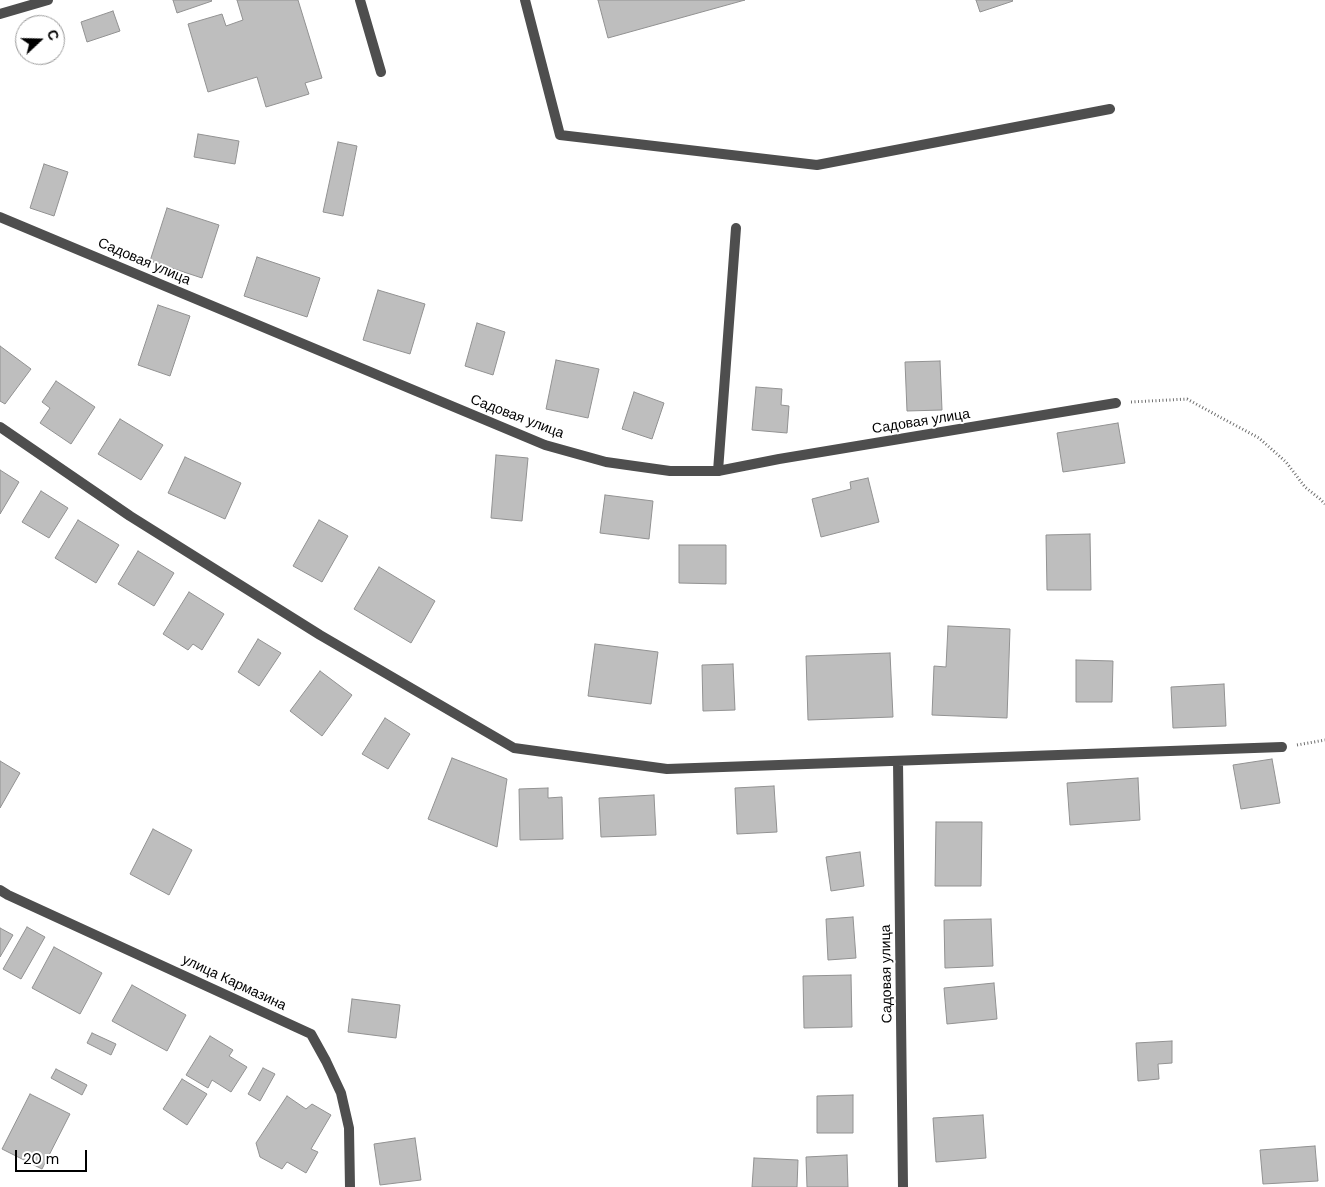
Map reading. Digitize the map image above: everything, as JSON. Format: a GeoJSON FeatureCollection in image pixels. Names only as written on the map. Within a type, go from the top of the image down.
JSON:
{"type":"FeatureCollection","features":[{"type":"Feature","properties":{"kind":"street"},"geometry":{"type":"LineString","coordinates":[[0,14],[48,0]]}},
{"type":"Feature","properties":{"kind":"street"},"geometry":{"type":"LineString","coordinates":[[360,0],[381,72]]}},
{"type":"Feature","properties":{"kind":"street"},"geometry":{"type":"LineString","coordinates":[[525,0],[560,135],[817,166],[1110,109]]}},
{"type":"Feature","properties":{"kind":"street","name":"Садовая улица"},"geometry":{"type":"LineString","coordinates":[[0,217],[545,445],[606,462],[670,472],[718,471],[779,459],[1116,403]]}},
{"type":"Feature","properties":{"kind":"street"},"geometry":{"type":"LineString","coordinates":[[718,471],[736,228]]}},
{"type":"Feature","properties":{"kind":"street"},"geometry":{"type":"LineString","coordinates":[[0,427],[130,516],[320,635],[514,748],[667,768],[1282,747]]}},
{"type":"Feature","properties":{"kind":"street","name":"Садовая улица"},"geometry":{"type":"LineString","coordinates":[[898,761],[903,1187]]}},
{"type":"Feature","properties":{"kind":"street","name":"улица Кармазина"},"geometry":{"type":"LineString","coordinates":[[0,890],[311,1034],[341,1093],[349,1128],[350,1187]]}},
{"type":"Feature","properties":{"kind":"path"},"geometry":{"type":"LineString","coordinates":[[1116,403],[1187,399],[1259,438],[1286,462],[1305,487],[1325,504]]}},
{"type":"Feature","properties":{"kind":"path"},"geometry":{"type":"LineString","coordinates":[[1282,747],[1325,740]]}},
{"type":"Feature","properties":{"kind":"building"},"geometry":{"type":"Polygon","coordinates":[[[173,0],[211,0],[212,1],[177,13],[173,0]]]}},
{"type":"Feature","properties":{"kind":"building"},"geometry":{"type":"Polygon","coordinates":[[[237,0],[298,0],[322,78],[305,83],[309,94],[266,107],[257,77],[208,92],[188,24],[222,14],[226,26],[243,20],[237,0]]]}},
{"type":"Feature","properties":{"kind":"building"},"geometry":{"type":"Polygon","coordinates":[[[598,0],[745,0],[608,38],[598,0]]]}},
{"type":"Feature","properties":{"kind":"building"},"geometry":{"type":"Polygon","coordinates":[[[976,0],[1012,0],[1013,1],[980,12],[976,0]]]}},
{"type":"Feature","properties":{"kind":"building"},"geometry":{"type":"Polygon","coordinates":[[[113,11],[120,31],[87,42],[81,22],[113,11]]]}},
{"type":"Feature","properties":{"kind":"building"},"geometry":{"type":"Polygon","coordinates":[[[198,134],[239,141],[235,164],[194,157],[198,134]]]}},
{"type":"Feature","properties":{"kind":"building"},"geometry":{"type":"Polygon","coordinates":[[[338,142],[357,146],[343,216],[323,212],[338,142]]]}},
{"type":"Feature","properties":{"kind":"building"},"geometry":{"type":"Polygon","coordinates":[[[44,164],[68,172],[54,216],[30,208],[44,164]]]}},
{"type":"Feature","properties":{"kind":"building"},"geometry":{"type":"Polygon","coordinates":[[[167,208],[219,225],[202,278],[150,261],[167,208]]]}},
{"type":"Feature","properties":{"kind":"building"},"geometry":{"type":"Polygon","coordinates":[[[257,257],[320,278],[307,317],[244,296],[257,257]]]}},
{"type":"Feature","properties":{"kind":"building"},"geometry":{"type":"Polygon","coordinates":[[[378,290],[425,304],[410,354],[363,340],[378,290]]]}},
{"type":"Feature","properties":{"kind":"building"},"geometry":{"type":"Polygon","coordinates":[[[158,305],[190,316],[170,376],[138,365],[158,305]]]}},
{"type":"Feature","properties":{"kind":"building"},"geometry":{"type":"Polygon","coordinates":[[[477,323],[505,332],[493,375],[465,366],[477,323]]]}},
{"type":"Feature","properties":{"kind":"building"},"geometry":{"type":"Polygon","coordinates":[[[0,346],[31,369],[5,404],[0,401],[0,346]]]}},
{"type":"Feature","properties":{"kind":"building"},"geometry":{"type":"Polygon","coordinates":[[[556,360],[599,369],[588,418],[546,409],[556,360]]]}},
{"type":"Feature","properties":{"kind":"building"},"geometry":{"type":"Polygon","coordinates":[[[940,361],[942,410],[907,411],[905,362],[940,361]]]}},
{"type":"Feature","properties":{"kind":"building"},"geometry":{"type":"Polygon","coordinates":[[[56,381],[95,407],[71,444],[40,423],[50,408],[42,402],[56,381]]]}},
{"type":"Feature","properties":{"kind":"building"},"geometry":{"type":"Polygon","coordinates":[[[756,387],[782,389],[781,405],[789,406],[787,433],[752,430],[756,387]]]}},
{"type":"Feature","properties":{"kind":"building"},"geometry":{"type":"Polygon","coordinates":[[[634,392],[664,403],[652,439],[622,429],[634,392]]]}},
{"type":"Feature","properties":{"kind":"building"},"geometry":{"type":"Polygon","coordinates":[[[120,419],[163,445],[141,480],[98,454],[120,419]]]}},
{"type":"Feature","properties":{"kind":"building"},"geometry":{"type":"Polygon","coordinates":[[[1118,423],[1125,463],[1063,472],[1057,433],[1118,423]]]}},
{"type":"Feature","properties":{"kind":"building"},"geometry":{"type":"Polygon","coordinates":[[[496,455],[528,458],[522,521],[491,518],[496,455]]]}},
{"type":"Feature","properties":{"kind":"building"},"geometry":{"type":"Polygon","coordinates":[[[185,457],[241,483],[225,519],[168,493],[185,457]]]}},
{"type":"Feature","properties":{"kind":"building"},"geometry":{"type":"Polygon","coordinates":[[[0,470],[19,482],[0,514],[0,470]]]}},
{"type":"Feature","properties":{"kind":"building"},"geometry":{"type":"Polygon","coordinates":[[[868,478],[879,522],[821,537],[812,499],[851,489],[850,482],[868,478]]]}},
{"type":"Feature","properties":{"kind":"building"},"geometry":{"type":"Polygon","coordinates":[[[41,491],[68,508],[49,538],[22,522],[41,491]]]}},
{"type":"Feature","properties":{"kind":"building"},"geometry":{"type":"Polygon","coordinates":[[[605,495],[653,501],[649,539],[600,533],[605,495]]]}},
{"type":"Feature","properties":{"kind":"building"},"geometry":{"type":"Polygon","coordinates":[[[78,520],[119,545],[96,583],[55,558],[78,520]]]}},
{"type":"Feature","properties":{"kind":"building"},"geometry":{"type":"Polygon","coordinates":[[[319,520],[348,536],[322,582],[293,566],[319,520]]]}},
{"type":"Feature","properties":{"kind":"building"},"geometry":{"type":"Polygon","coordinates":[[[1090,534],[1091,590],[1047,590],[1046,535],[1090,534]]]}},
{"type":"Feature","properties":{"kind":"building"},"geometry":{"type":"Polygon","coordinates":[[[679,545],[726,545],[726,584],[679,583],[679,545]]]}},
{"type":"Feature","properties":{"kind":"building"},"geometry":{"type":"Polygon","coordinates":[[[138,551],[174,573],[154,606],[118,584],[138,551]]]}},
{"type":"Feature","properties":{"kind":"building"},"geometry":{"type":"Polygon","coordinates":[[[379,567],[435,601],[411,643],[354,609],[379,567]]]}},
{"type":"Feature","properties":{"kind":"building"},"geometry":{"type":"Polygon","coordinates":[[[189,592],[224,614],[202,650],[193,644],[188,650],[163,634],[189,592]]]}},
{"type":"Feature","properties":{"kind":"building"},"geometry":{"type":"Polygon","coordinates":[[[948,626],[1010,629],[1007,718],[932,715],[934,666],[946,667],[948,626]]]}},
{"type":"Feature","properties":{"kind":"building"},"geometry":{"type":"Polygon","coordinates":[[[258,639],[281,653],[259,686],[238,672],[258,639]]]}},
{"type":"Feature","properties":{"kind":"building"},"geometry":{"type":"Polygon","coordinates":[[[595,644],[658,652],[651,704],[588,696],[595,644]]]}},
{"type":"Feature","properties":{"kind":"building"},"geometry":{"type":"Polygon","coordinates":[[[890,653],[893,717],[808,720],[806,656],[890,653]]]}},
{"type":"Feature","properties":{"kind":"building"},"geometry":{"type":"Polygon","coordinates":[[[1076,660],[1113,661],[1112,702],[1076,702],[1076,660]]]}},
{"type":"Feature","properties":{"kind":"building"},"geometry":{"type":"Polygon","coordinates":[[[733,664],[735,710],[703,711],[702,665],[733,664]]]}},
{"type":"Feature","properties":{"kind":"building"},"geometry":{"type":"Polygon","coordinates":[[[320,671],[352,695],[322,736],[290,711],[320,671]]]}},
{"type":"Feature","properties":{"kind":"building"},"geometry":{"type":"Polygon","coordinates":[[[1224,684],[1226,726],[1173,728],[1171,687],[1224,684]]]}},
{"type":"Feature","properties":{"kind":"building"},"geometry":{"type":"Polygon","coordinates":[[[385,718],[410,734],[388,769],[362,754],[385,718]]]}},
{"type":"Feature","properties":{"kind":"building"},"geometry":{"type":"Polygon","coordinates":[[[452,758],[507,779],[497,847],[428,819],[452,758]]]}},
{"type":"Feature","properties":{"kind":"building"},"geometry":{"type":"Polygon","coordinates":[[[1272,759],[1280,803],[1241,809],[1233,765],[1272,759]]]}},
{"type":"Feature","properties":{"kind":"building"},"geometry":{"type":"Polygon","coordinates":[[[0,761],[20,773],[0,808],[0,761]]]}},
{"type":"Feature","properties":{"kind":"building"},"geometry":{"type":"Polygon","coordinates":[[[1138,778],[1140,820],[1070,825],[1067,783],[1138,778]]]}},
{"type":"Feature","properties":{"kind":"building"},"geometry":{"type":"Polygon","coordinates":[[[774,786],[777,832],[737,834],[735,788],[774,786]]]}},
{"type":"Feature","properties":{"kind":"building"},"geometry":{"type":"Polygon","coordinates":[[[548,788],[548,798],[562,797],[563,839],[520,840],[519,789],[548,788]]]}},
{"type":"Feature","properties":{"kind":"building"},"geometry":{"type":"Polygon","coordinates":[[[654,795],[656,835],[601,837],[599,798],[654,795]]]}},
{"type":"Feature","properties":{"kind":"building"},"geometry":{"type":"Polygon","coordinates":[[[936,822],[982,822],[981,886],[935,886],[936,822]]]}},
{"type":"Feature","properties":{"kind":"building"},"geometry":{"type":"Polygon","coordinates":[[[153,829],[192,850],[169,895],[130,874],[153,829]]]}},
{"type":"Feature","properties":{"kind":"building"},"geometry":{"type":"Polygon","coordinates":[[[860,852],[864,886],[831,891],[826,857],[860,852]]]}},
{"type":"Feature","properties":{"kind":"building"},"geometry":{"type":"Polygon","coordinates":[[[853,917],[856,958],[828,960],[826,919],[853,917]]]}},
{"type":"Feature","properties":{"kind":"building"},"geometry":{"type":"Polygon","coordinates":[[[991,919],[993,966],[945,968],[944,920],[991,919]]]}},
{"type":"Feature","properties":{"kind":"building"},"geometry":{"type":"Polygon","coordinates":[[[27,927],[45,937],[21,979],[3,969],[27,927]]]}},
{"type":"Feature","properties":{"kind":"building"},"geometry":{"type":"Polygon","coordinates":[[[0,928],[13,935],[0,957],[0,928]]]}},
{"type":"Feature","properties":{"kind":"building"},"geometry":{"type":"Polygon","coordinates":[[[54,947],[102,973],[80,1014],[32,988],[54,947]]]}},
{"type":"Feature","properties":{"kind":"building"},"geometry":{"type":"Polygon","coordinates":[[[851,975],[852,1027],[804,1028],[803,976],[851,975]]]}},
{"type":"Feature","properties":{"kind":"building"},"geometry":{"type":"Polygon","coordinates":[[[994,983],[997,1019],[947,1024],[944,988],[994,983]]]}},
{"type":"Feature","properties":{"kind":"building"},"geometry":{"type":"Polygon","coordinates":[[[132,985],[186,1015],[167,1051],[112,1021],[132,985]]]}},
{"type":"Feature","properties":{"kind":"building"},"geometry":{"type":"Polygon","coordinates":[[[352,999],[400,1005],[396,1038],[348,1032],[352,999]]]}},
{"type":"Feature","properties":{"kind":"building"},"geometry":{"type":"Polygon","coordinates":[[[92,1033],[116,1044],[111,1055],[87,1043],[92,1033]]]}},
{"type":"Feature","properties":{"kind":"building"},"geometry":{"type":"Polygon","coordinates":[[[210,1036],[233,1050],[229,1056],[247,1067],[231,1092],[212,1080],[208,1088],[186,1075],[210,1036]]]}},
{"type":"Feature","properties":{"kind":"building"},"geometry":{"type":"Polygon","coordinates":[[[1172,1041],[1172,1063],[1158,1064],[1159,1079],[1138,1081],[1136,1043],[1172,1041]]]}},
{"type":"Feature","properties":{"kind":"building"},"geometry":{"type":"Polygon","coordinates":[[[263,1068],[275,1074],[260,1101],[248,1094],[263,1068]]]}},
{"type":"Feature","properties":{"kind":"building"},"geometry":{"type":"Polygon","coordinates":[[[56,1069],[87,1085],[82,1095],[51,1078],[56,1069]]]}},
{"type":"Feature","properties":{"kind":"building"},"geometry":{"type":"Polygon","coordinates":[[[182,1079],[207,1094],[187,1125],[163,1109],[182,1079]]]}},
{"type":"Feature","properties":{"kind":"building"},"geometry":{"type":"Polygon","coordinates":[[[30,1094],[70,1114],[42,1169],[2,1149],[30,1094]]]}},
{"type":"Feature","properties":{"kind":"building"},"geometry":{"type":"Polygon","coordinates":[[[853,1095],[853,1133],[817,1133],[817,1096],[853,1095]]]}},
{"type":"Feature","properties":{"kind":"building"},"geometry":{"type":"Polygon","coordinates":[[[287,1096],[306,1109],[312,1104],[331,1115],[311,1149],[318,1152],[306,1173],[287,1162],[282,1169],[260,1157],[256,1143],[287,1096]]]}},
{"type":"Feature","properties":{"kind":"building"},"geometry":{"type":"Polygon","coordinates":[[[983,1115],[986,1158],[936,1162],[933,1118],[983,1115]]]}},
{"type":"Feature","properties":{"kind":"building"},"geometry":{"type":"Polygon","coordinates":[[[415,1138],[421,1180],[380,1185],[374,1144],[415,1138]]]}},
{"type":"Feature","properties":{"kind":"building"},"geometry":{"type":"Polygon","coordinates":[[[1315,1146],[1318,1181],[1263,1184],[1260,1150],[1315,1146]]]}},
{"type":"Feature","properties":{"kind":"building"},"geometry":{"type":"Polygon","coordinates":[[[847,1155],[848,1187],[807,1187],[806,1157],[847,1155]]]}},
{"type":"Feature","properties":{"kind":"building"},"geometry":{"type":"Polygon","coordinates":[[[754,1158],[798,1160],[797,1187],[752,1187],[754,1158]]]}}]}
